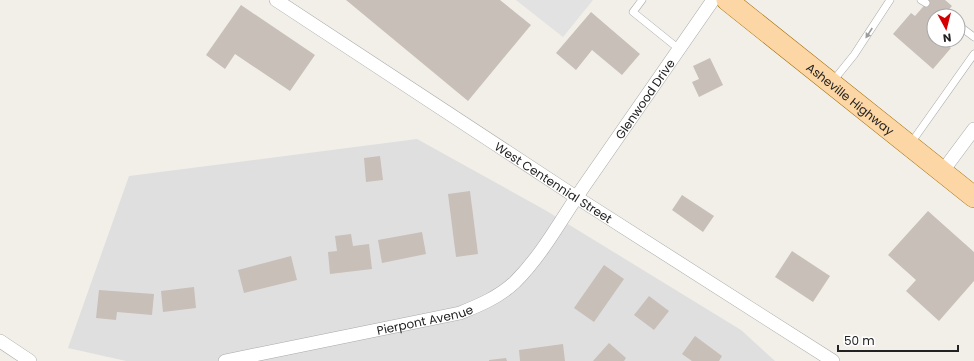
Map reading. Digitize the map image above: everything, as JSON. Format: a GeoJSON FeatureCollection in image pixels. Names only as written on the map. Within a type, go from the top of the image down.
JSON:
{"type":"FeatureCollection","features":[{"type":"Feature","properties":{"kind":"main road","name":"Asheville Highway"},"geometry":{"type":"LineString","coordinates":[[727,0],[974,197]]}},
{"type":"Feature","properties":{"kind":"street","name":"West Centennial Street"},"geometry":{"type":"LineString","coordinates":[[276,0],[576,198],[833,361]]}},
{"type":"Feature","properties":{"kind":"street","name":"Glenwood Drive"},"geometry":{"type":"LineString","coordinates":[[576,198],[713,0]]}},
{"type":"Feature","properties":{"kind":"street"},"geometry":{"type":"LineString","coordinates":[[942,172],[974,129]]}},
{"type":"Feature","properties":{"kind":"street","name":"Pierpont Avenue"},"geometry":{"type":"LineString","coordinates":[[225,361],[460,313],[480,305],[498,295],[515,281],[529,266],[541,252],[576,198]]}},
{"type":"Feature","properties":{"kind":"street"},"geometry":{"type":"LineString","coordinates":[[0,341],[30,361]]}},
{"type":"Feature","properties":{"kind":"lane"},"geometry":{"type":"LineString","coordinates":[[642,0],[633,12],[679,49]]}},
{"type":"Feature","properties":{"kind":"lane"},"geometry":{"type":"LineString","coordinates":[[831,83],[854,55],[890,0]]}},
{"type":"Feature","properties":{"kind":"lane"},"geometry":{"type":"LineString","coordinates":[[909,145],[974,54]]}},
{"type":"Feature","properties":{"kind":"shaded area"},"geometry":{"type":"Polygon","coordinates":[[[516,0],[593,0],[563,37],[516,0]]]}},
{"type":"Feature","properties":{"kind":"shaded area"},"geometry":{"type":"Polygon","coordinates":[[[417,139],[545,210],[741,330],[775,361],[126,361],[68,348],[129,176],[417,139]]]}},
{"type":"Feature","properties":{"kind":"building"},"geometry":{"type":"Polygon","coordinates":[[[346,0],[500,0],[531,25],[468,101],[346,0]]]}},
{"type":"Feature","properties":{"kind":"building"},"geometry":{"type":"Polygon","coordinates":[[[929,0],[945,0],[952,6],[950,8],[926,8],[926,48],[951,48],[933,69],[893,34],[911,13],[915,16],[929,0]]]}},
{"type":"Feature","properties":{"kind":"building"},"geometry":{"type":"Polygon","coordinates":[[[241,5],[315,55],[290,91],[235,54],[225,69],[206,55],[241,5]]]}},
{"type":"Feature","properties":{"kind":"building"},"geometry":{"type":"Polygon","coordinates":[[[591,12],[640,54],[622,75],[592,50],[576,70],[556,53],[591,12]]]}},
{"type":"Feature","properties":{"kind":"building"},"geometry":{"type":"Polygon","coordinates":[[[710,58],[723,85],[699,97],[692,82],[699,79],[693,66],[710,58]]]}},
{"type":"Feature","properties":{"kind":"building"},"geometry":{"type":"Polygon","coordinates":[[[380,156],[383,180],[366,182],[364,158],[380,156]]]}},
{"type":"Feature","properties":{"kind":"building"},"geometry":{"type":"Polygon","coordinates":[[[470,191],[478,254],[456,257],[448,194],[470,191]]]}},
{"type":"Feature","properties":{"kind":"building"},"geometry":{"type":"Polygon","coordinates":[[[682,195],[714,216],[703,232],[672,210],[682,195]]]}},
{"type":"Feature","properties":{"kind":"building"},"geometry":{"type":"Polygon","coordinates":[[[928,211],[974,252],[974,281],[939,321],[906,291],[916,280],[888,255],[928,211]]]}},
{"type":"Feature","properties":{"kind":"building"},"geometry":{"type":"Polygon","coordinates":[[[422,232],[426,254],[382,263],[378,240],[422,232]]]}},
{"type":"Feature","properties":{"kind":"building"},"geometry":{"type":"Polygon","coordinates":[[[351,234],[353,246],[369,244],[372,269],[330,274],[328,252],[337,251],[335,236],[351,234]]]}},
{"type":"Feature","properties":{"kind":"building"},"geometry":{"type":"Polygon","coordinates":[[[792,251],[830,276],[813,302],[775,277],[792,251]]]}},
{"type":"Feature","properties":{"kind":"building"},"geometry":{"type":"Polygon","coordinates":[[[291,256],[297,280],[244,293],[238,270],[291,256]]]}},
{"type":"Feature","properties":{"kind":"building"},"geometry":{"type":"Polygon","coordinates":[[[604,265],[624,279],[594,322],[574,308],[604,265]]]}},
{"type":"Feature","properties":{"kind":"building"},"geometry":{"type":"Polygon","coordinates":[[[194,287],[196,308],[163,312],[161,291],[194,287]]]}},
{"type":"Feature","properties":{"kind":"building"},"geometry":{"type":"Polygon","coordinates":[[[99,290],[154,294],[152,315],[117,312],[116,320],[96,318],[99,290]]]}},
{"type":"Feature","properties":{"kind":"building"},"geometry":{"type":"Polygon","coordinates":[[[649,296],[669,311],[654,330],[634,315],[649,296]]]}},
{"type":"Feature","properties":{"kind":"building"},"geometry":{"type":"Polygon","coordinates":[[[695,336],[722,356],[719,361],[692,361],[682,354],[695,336]]]}},
{"type":"Feature","properties":{"kind":"building"},"geometry":{"type":"Polygon","coordinates":[[[609,343],[626,358],[624,361],[593,361],[609,343]]]}},
{"type":"Feature","properties":{"kind":"building"},"geometry":{"type":"Polygon","coordinates":[[[563,344],[565,361],[520,361],[519,350],[563,344]]]}},
{"type":"Feature","properties":{"kind":"building"},"geometry":{"type":"Polygon","coordinates":[[[506,358],[507,361],[489,361],[489,360],[506,358]]]}}]}
